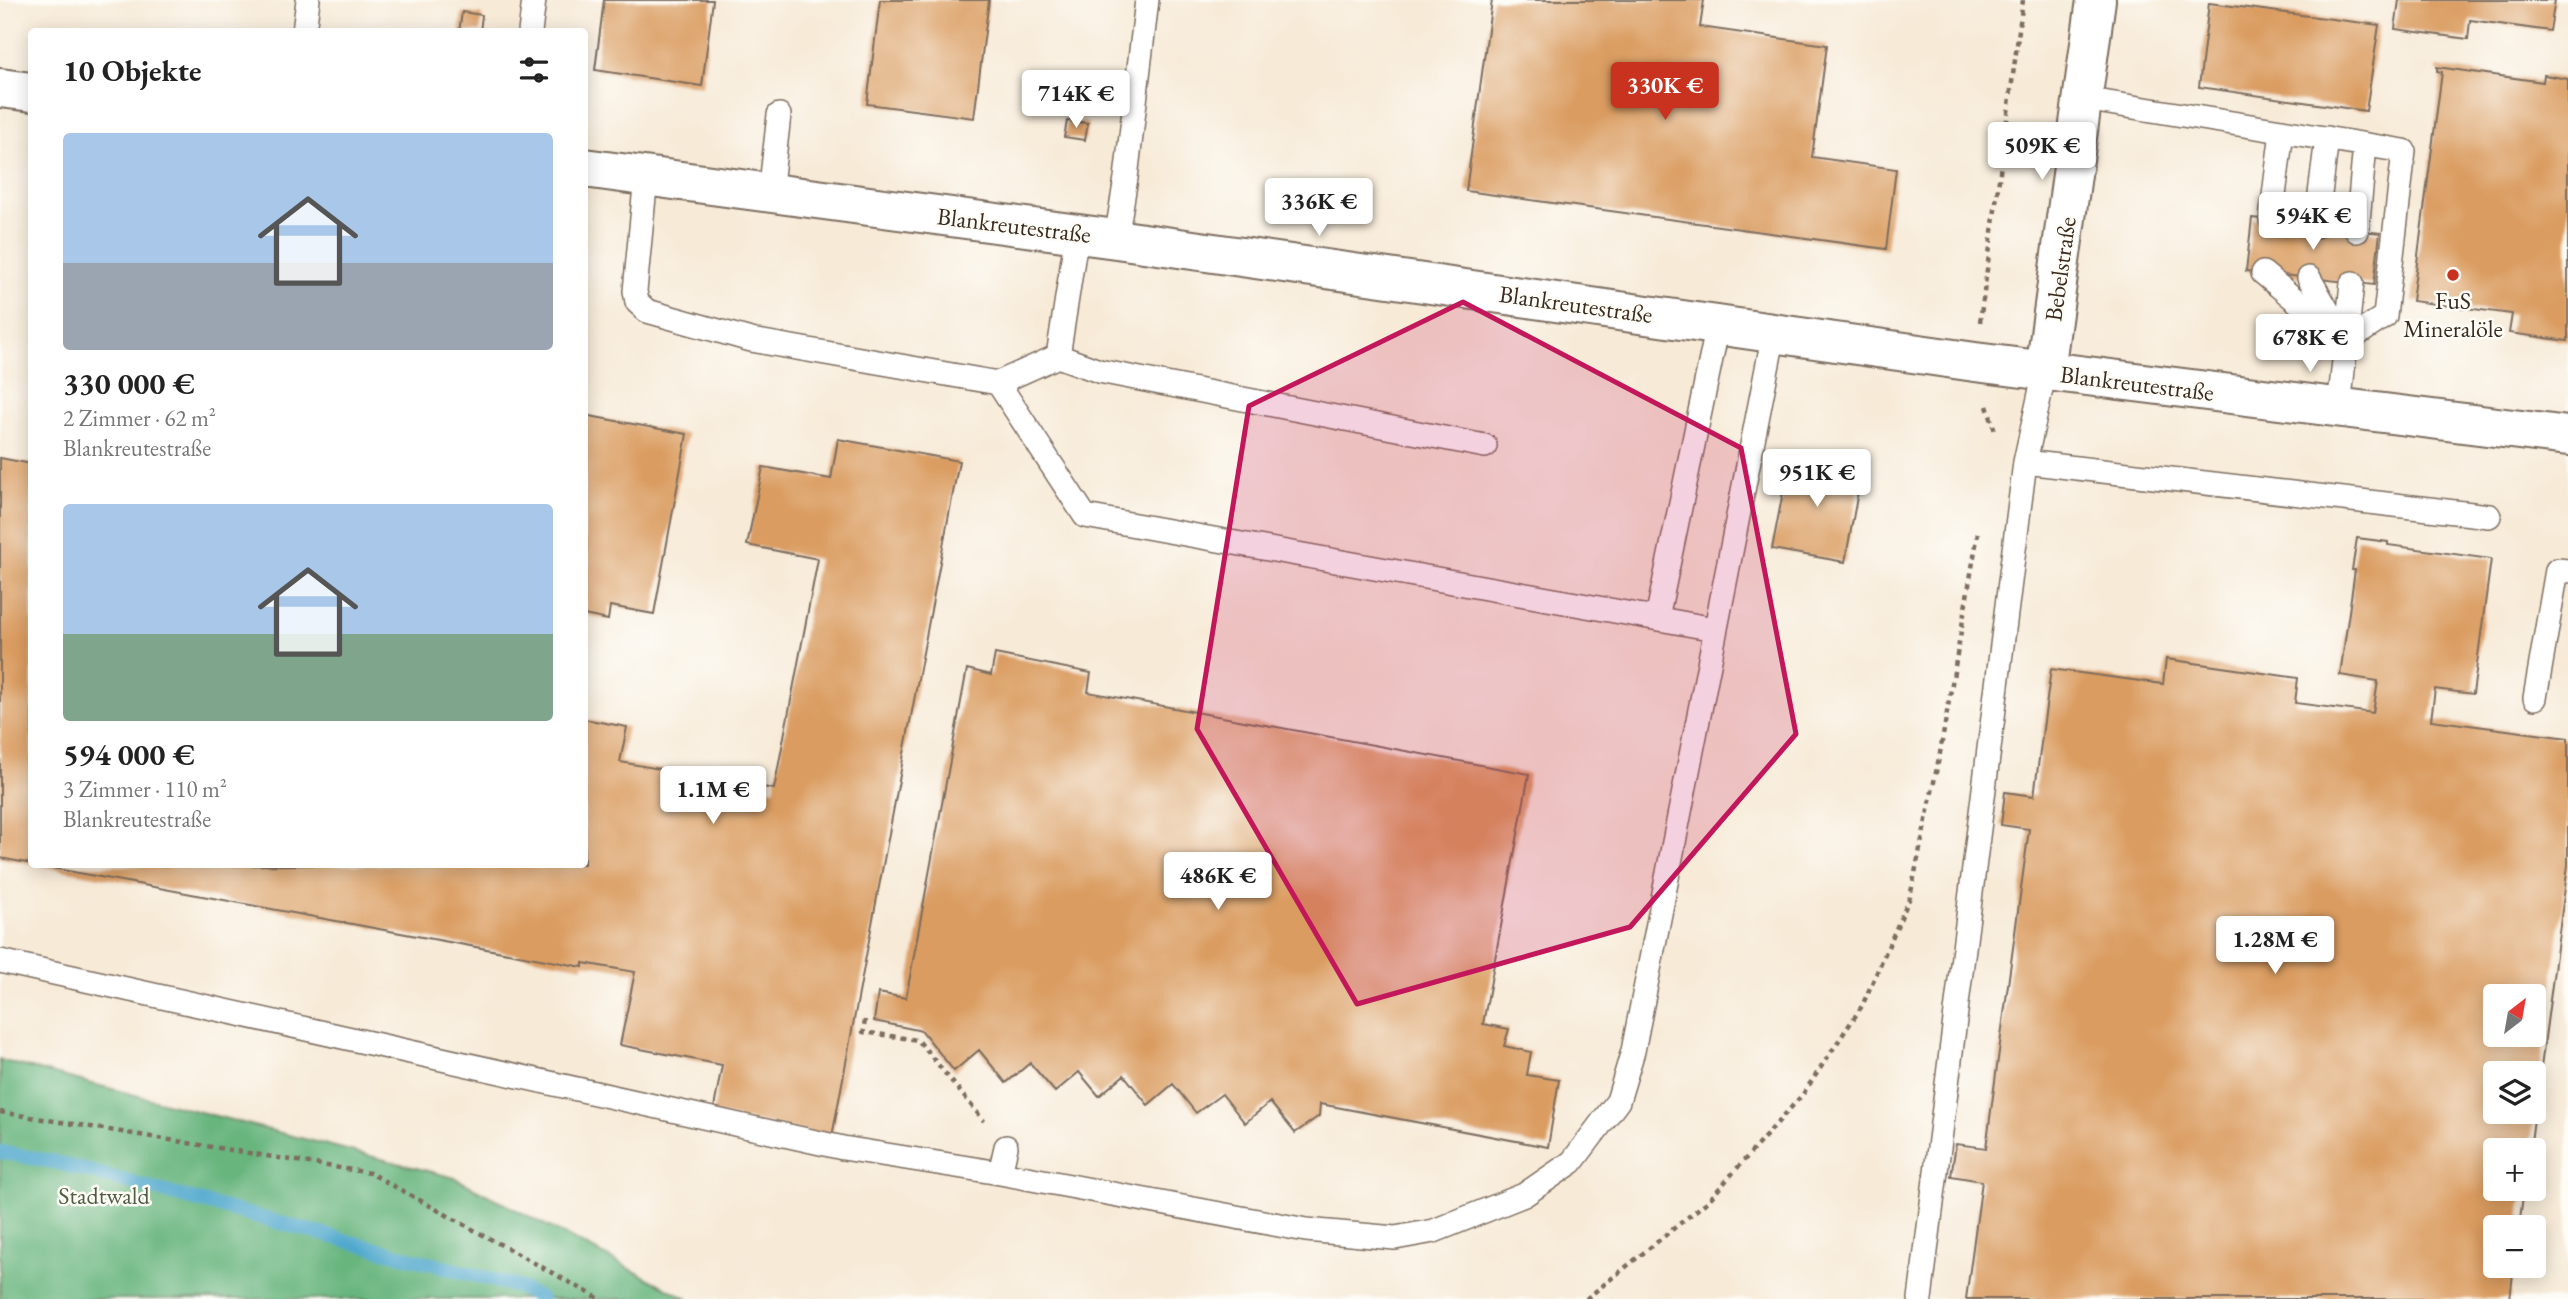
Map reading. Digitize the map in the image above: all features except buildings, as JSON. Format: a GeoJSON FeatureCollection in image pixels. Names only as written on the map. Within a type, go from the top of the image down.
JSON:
{"type":"FeatureCollection","features":[{"type":"Feature","properties":{"kind":"street","name":"Bebelstraße"},"geometry":{"type":"LineString","coordinates":[[2045,372],[2096,0]]}},
{"type":"Feature","properties":{"kind":"street"},"geometry":{"type":"LineString","coordinates":[[0,88],[28,92]]}},
{"type":"Feature","properties":{"kind":"street","name":"Blankreutestraße"},"geometry":{"type":"LineString","coordinates":[[588,169],[1077,233],[2045,372],[2568,436]]}},
{"type":"Feature","properties":{"kind":"lane"},"geometry":{"type":"LineString","coordinates":[[305,28],[309,0]]}},
{"type":"Feature","properties":{"kind":"lane"},"geometry":{"type":"LineString","coordinates":[[530,28],[534,0]]}},
{"type":"Feature","properties":{"kind":"lane"},"geometry":{"type":"LineString","coordinates":[[1116,239],[1147,0]]}},
{"type":"Feature","properties":{"kind":"lane"},"geometry":{"type":"LineString","coordinates":[[2084,99],[2404,151],[2385,316],[2346,342]]}},
{"type":"Feature","properties":{"kind":"lane"},"geometry":{"type":"LineString","coordinates":[[769,194],[779,116]]}},
{"type":"Feature","properties":{"kind":"lane"},"geometry":{"type":"LineString","coordinates":[[2271,220],[2281,131]]}},
{"type":"Feature","properties":{"kind":"lane"},"geometry":{"type":"LineString","coordinates":[[2316,226],[2327,138]]}},
{"type":"Feature","properties":{"kind":"lane"},"geometry":{"type":"LineString","coordinates":[[2357,231],[2365,145]]}},
{"type":"Feature","properties":{"kind":"lane"},"geometry":{"type":"LineString","coordinates":[[646,176],[635,291],[637,302],[647,311],[751,340],[998,383],[1058,356],[1099,371],[1485,446]]}},
{"type":"Feature","properties":{"kind":"lane"},"geometry":{"type":"LineString","coordinates":[[1058,356],[1077,233]]}},
{"type":"Feature","properties":{"kind":"lane"},"geometry":{"type":"LineString","coordinates":[[2263,273],[2346,342]]}},
{"type":"Feature","properties":{"kind":"lane"},"geometry":{"type":"LineString","coordinates":[[2309,278],[2346,342]]}},
{"type":"Feature","properties":{"kind":"lane"},"geometry":{"type":"LineString","coordinates":[[2339,408],[2352,283]]}},
{"type":"Feature","properties":{"kind":"lane"},"geometry":{"type":"LineString","coordinates":[[1657,618],[1718,325]]}},
{"type":"Feature","properties":{"kind":"lane"},"geometry":{"type":"LineString","coordinates":[[0,961],[843,1148],[1000,1173],[1306,1230],[1395,1238],[1434,1231],[1524,1195],[1572,1162],[1618,1101],[1633,1051],[1774,332]]}},
{"type":"Feature","properties":{"kind":"lane"},"geometry":{"type":"LineString","coordinates":[[1920,1299],[2025,462],[2045,372]]}},
{"type":"Feature","properties":{"kind":"lane"},"geometry":{"type":"LineString","coordinates":[[998,383],[1085,516],[1715,629]]}},
{"type":"Feature","properties":{"kind":"lane"},"geometry":{"type":"LineString","coordinates":[[2025,462],[2489,516]]}},
{"type":"Feature","properties":{"kind":"lane"},"geometry":{"type":"LineString","coordinates":[[2535,698],[2557,570],[2568,571]]}},
{"type":"Feature","properties":{"kind":"lane"},"geometry":{"type":"LineString","coordinates":[[1000,1173],[1006,1147]]}},
{"type":"Feature","properties":{"kind":"path"},"geometry":{"type":"LineString","coordinates":[[1995,434],[1975,362],[2023,0]]}},
{"type":"Feature","properties":{"kind":"path"},"geometry":{"type":"LineString","coordinates":[[1586,1299],[1708,1201],[1803,1094],[1862,1006],[1910,897],[1940,754],[1979,527]]}},
{"type":"Feature","properties":{"kind":"path"},"geometry":{"type":"LineString","coordinates":[[864,1020],[863,1032],[918,1040],[1006,1147]]}},
{"type":"Feature","properties":{"kind":"path"},"geometry":{"type":"LineString","coordinates":[[0,1112],[370,1173],[600,1299]]}},
{"type":"Feature","properties":{"kind":"highlighted area"},"geometry":{"type":"Polygon","coordinates":[[[1463,302],[1741,448],[1796,734],[1630,927],[1357,1004],[1197,729],[1249,406],[1463,302]]]}},
{"type":"Feature","properties":{"kind":"green space","name":"Stadtwald"},"geometry":{"type":"Polygon","coordinates":[[[0,1060],[455,1178],[688,1299],[0,1299],[0,1060]]]}},
{"type":"Feature","properties":{"kind":"waterway"},"geometry":{"type":"LineString","coordinates":[[0,1152],[54,1162],[518,1287],[541,1299]]}},
{"type":"Feature","properties":{"kind":"place","name":"FuS Mineralöle"},"geometry":{"type":"Point","coordinates":[2453,275]}}]}
